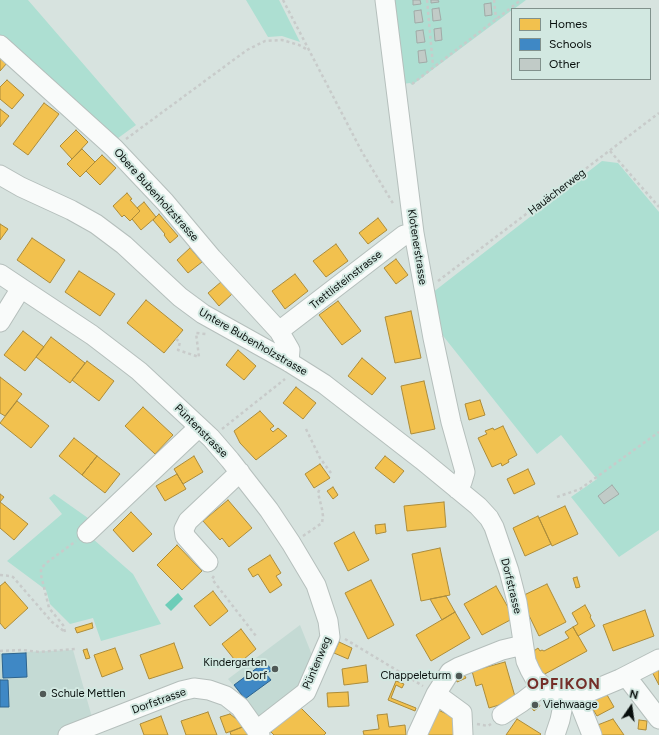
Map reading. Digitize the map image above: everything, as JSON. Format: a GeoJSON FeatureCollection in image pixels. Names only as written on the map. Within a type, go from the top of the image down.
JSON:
{"type":"FeatureCollection","features":[{"type":"Feature","properties":{"kind":"street","name":"Klotenerstrasse"},"geometry":{"type":"LineString","coordinates":[[386,0],[414,233],[434,346],[451,422],[465,472],[462,482],[457,489]]}},
{"type":"Feature","properties":{"kind":"street","name":"Obere Bubenholzstrasse"},"geometry":{"type":"LineString","coordinates":[[0,45],[114,148],[165,202],[212,258],[279,331],[290,350],[293,365]]}},
{"type":"Feature","properties":{"kind":"street","name":"Untere Bubenholzstrasse"},"geometry":{"type":"LineString","coordinates":[[0,174],[21,188],[71,210],[96,224],[124,245],[180,297],[203,314],[324,384],[482,510],[494,527]]}},
{"type":"Feature","properties":{"kind":"street","name":"Trettlisteinstrasse"},"geometry":{"type":"LineString","coordinates":[[279,331],[404,235],[414,233]]}},
{"type":"Feature","properties":{"kind":"street","name":"Püntenstrasse"},"geometry":{"type":"LineString","coordinates":[[0,274],[92,335],[139,371],[211,438],[240,472],[269,510],[291,543],[316,585],[328,621]]}},
{"type":"Feature","properties":{"kind":"street"},"geometry":{"type":"LineString","coordinates":[[0,322],[21,288]]}},
{"type":"Feature","properties":{"kind":"street"},"geometry":{"type":"LineString","coordinates":[[87,533],[199,427]]}},
{"type":"Feature","properties":{"kind":"street"},"geometry":{"type":"LineString","coordinates":[[208,562],[185,536],[184,529],[188,521],[240,472]]}},
{"type":"Feature","properties":{"kind":"street","name":"Dorfstrasse"},"geometry":{"type":"LineString","coordinates":[[494,527],[509,571],[517,602],[523,645]]}},
{"type":"Feature","properties":{"kind":"street","name":"Püntenweg"},"geometry":{"type":"LineString","coordinates":[[258,732],[306,692],[330,637],[328,621]]}},
{"type":"Feature","properties":{"kind":"street"},"geometry":{"type":"LineString","coordinates":[[416,735],[436,694],[450,672],[502,650],[523,645],[526,661],[535,679],[549,691],[571,698],[626,676],[659,659]]}},
{"type":"Feature","properties":{"kind":"street"},"geometry":{"type":"LineString","coordinates":[[626,676],[659,719]]}},
{"type":"Feature","properties":{"kind":"street"},"geometry":{"type":"LineString","coordinates":[[502,715],[543,686]]}},
{"type":"Feature","properties":{"kind":"street","name":"Dorfstrasse"},"geometry":{"type":"LineString","coordinates":[[68,735],[181,691],[194,688],[209,690],[226,696],[240,707],[258,732]]}},
{"type":"Feature","properties":{"kind":"street"},"geometry":{"type":"LineString","coordinates":[[436,694],[462,713],[463,735]]}},
{"type":"Feature","properties":{"kind":"street"},"geometry":{"type":"LineString","coordinates":[[555,735],[560,720],[571,698]]}},
{"type":"Feature","properties":{"kind":"street"},"geometry":{"type":"LineString","coordinates":[[571,698],[592,735]]}},
{"type":"Feature","properties":{"kind":"path"},"geometry":{"type":"LineString","coordinates":[[283,0],[362,152],[397,208]]}},
{"type":"Feature","properties":{"kind":"path"},"geometry":{"type":"LineString","coordinates":[[427,0],[434,67]]}},
{"type":"Feature","properties":{"kind":"path"},"geometry":{"type":"LineString","coordinates":[[494,0],[496,19]]}},
{"type":"Feature","properties":{"kind":"path"},"geometry":{"type":"LineString","coordinates":[[397,90],[411,84],[520,0]]}},
{"type":"Feature","properties":{"kind":"path"},"geometry":{"type":"LineString","coordinates":[[114,148],[247,50],[265,42],[282,40],[299,45],[308,50]]}},
{"type":"Feature","properties":{"kind":"path","name":"Hauächerweg"},"geometry":{"type":"LineString","coordinates":[[454,270],[659,114]]}},
{"type":"Feature","properties":{"kind":"path"},"geometry":{"type":"LineString","coordinates":[[610,151],[659,208]]}},
{"type":"Feature","properties":{"kind":"path"},"geometry":{"type":"LineString","coordinates":[[176,339],[180,342],[178,350],[199,358],[196,333],[208,334]]}},
{"type":"Feature","properties":{"kind":"path"},"geometry":{"type":"LineString","coordinates":[[225,426],[293,365]]}},
{"type":"Feature","properties":{"kind":"path"},"geometry":{"type":"LineString","coordinates":[[306,429],[320,458],[331,473]]}},
{"type":"Feature","properties":{"kind":"path"},"geometry":{"type":"LineString","coordinates":[[557,497],[580,489],[659,432]]}},
{"type":"Feature","properties":{"kind":"path"},"geometry":{"type":"LineString","coordinates":[[291,543],[322,523],[323,516],[318,493],[320,488]]}},
{"type":"Feature","properties":{"kind":"path"},"geometry":{"type":"LineString","coordinates":[[0,576],[13,577],[52,622],[65,632],[63,625],[49,608],[41,576],[42,569],[45,564],[87,533]]}},
{"type":"Feature","properties":{"kind":"path"},"geometry":{"type":"LineString","coordinates":[[208,562],[212,563],[216,568],[216,573],[212,579],[256,636]]}},
{"type":"Feature","properties":{"kind":"path"},"geometry":{"type":"LineString","coordinates":[[328,621],[346,640],[436,694]]}},
{"type":"Feature","properties":{"kind":"path"},"geometry":{"type":"LineString","coordinates":[[0,651],[24,650],[38,652],[76,649]]}},
{"type":"Feature","properties":{"kind":"path"},"geometry":{"type":"LineString","coordinates":[[462,713],[476,724],[488,726],[502,715]]}},
{"type":"Feature","properties":{"kind":"shaded area"},"geometry":{"type":"Polygon","coordinates":[[[0,0],[28,0],[136,125],[114,141],[0,38],[0,0]]]}},
{"type":"Feature","properties":{"kind":"shaded area"},"geometry":{"type":"Polygon","coordinates":[[[246,0],[279,0],[300,42],[282,36],[268,37],[246,0]]]}},
{"type":"Feature","properties":{"kind":"shaded area"},"geometry":{"type":"Polygon","coordinates":[[[392,0],[526,0],[515,8],[511,8],[511,11],[412,85],[410,83],[402,84],[392,0]]]}},
{"type":"Feature","properties":{"kind":"shaded area"},"geometry":{"type":"Polygon","coordinates":[[[602,161],[618,163],[659,212],[659,530],[619,557],[571,497],[597,479],[561,435],[537,454],[440,332],[432,293],[602,161]]]}},
{"type":"Feature","properties":{"kind":"shaded area"},"geometry":{"type":"Polygon","coordinates":[[[54,494],[95,523],[85,532],[133,574],[161,624],[101,641],[93,618],[70,624],[50,604],[46,590],[7,561],[62,514],[49,498],[54,494]]]}},
{"type":"Feature","properties":{"kind":"shaded area"},"geometry":{"type":"Polygon","coordinates":[[[178,593],[183,599],[171,611],[165,605],[178,593]]]}},
{"type":"Feature","properties":{"kind":"shaded area","name":"Kindergarten Dorf"},"geometry":{"type":"Polygon","coordinates":[[[300,625],[314,660],[303,686],[261,719],[228,679],[300,625]]]}},
{"type":"Feature","properties":{"kind":"shaded area","name":"Schule Mettlen"},"geometry":{"type":"Polygon","coordinates":[[[73,650],[97,735],[0,735],[0,653],[73,650]]]}},
{"type":"Feature","properties":{"kind":"building: Homes"},"geometry":{"type":"Polygon","coordinates":[[[0,58],[7,63],[0,71],[0,58]]]}},
{"type":"Feature","properties":{"kind":"building: Homes"},"geometry":{"type":"Polygon","coordinates":[[[7,80],[24,95],[12,109],[0,99],[0,87],[7,80]]]}},
{"type":"Feature","properties":{"kind":"building: Homes"},"geometry":{"type":"Polygon","coordinates":[[[44,103],[59,114],[28,155],[13,144],[44,103]]]}},
{"type":"Feature","properties":{"kind":"building: Homes"},"geometry":{"type":"Polygon","coordinates":[[[0,109],[9,116],[0,127],[0,109]]]}},
{"type":"Feature","properties":{"kind":"building: Homes"},"geometry":{"type":"Polygon","coordinates":[[[76,130],[88,142],[72,159],[60,146],[76,130]]]}},
{"type":"Feature","properties":{"kind":"building: Homes"},"geometry":{"type":"Polygon","coordinates":[[[82,149],[95,162],[80,177],[67,164],[82,149]]]}},
{"type":"Feature","properties":{"kind":"building: Homes"},"geometry":{"type":"Polygon","coordinates":[[[102,155],[116,168],[100,185],[86,171],[102,155]]]}},
{"type":"Feature","properties":{"kind":"building: Homes"},"geometry":{"type":"Polygon","coordinates":[[[127,193],[132,199],[130,200],[140,211],[130,221],[124,215],[122,217],[113,206],[127,193]]]}},
{"type":"Feature","properties":{"kind":"building: Homes"},"geometry":{"type":"Polygon","coordinates":[[[144,202],[156,217],[141,230],[132,219],[140,211],[137,208],[144,202]]]}},
{"type":"Feature","properties":{"kind":"building: Homes"},"geometry":{"type":"Polygon","coordinates":[[[159,214],[178,236],[170,243],[164,235],[165,234],[153,220],[159,214]]]}},
{"type":"Feature","properties":{"kind":"building: Homes"},"geometry":{"type":"Polygon","coordinates":[[[378,218],[387,230],[368,244],[359,233],[378,218]]]}},
{"type":"Feature","properties":{"kind":"building: Homes"},"geometry":{"type":"Polygon","coordinates":[[[0,224],[8,229],[0,240],[0,224]]]}},
{"type":"Feature","properties":{"kind":"building: Homes"},"geometry":{"type":"Polygon","coordinates":[[[32,238],[65,260],[50,283],[17,260],[32,238]]]}},
{"type":"Feature","properties":{"kind":"building: Homes"},"geometry":{"type":"Polygon","coordinates":[[[336,244],[348,261],[326,277],[313,261],[336,244]]]}},
{"type":"Feature","properties":{"kind":"building: Homes"},"geometry":{"type":"Polygon","coordinates":[[[190,248],[202,262],[188,273],[177,260],[190,248]]]}},
{"type":"Feature","properties":{"kind":"building: Homes"},"geometry":{"type":"Polygon","coordinates":[[[396,259],[408,275],[396,284],[384,268],[396,259]]]}},
{"type":"Feature","properties":{"kind":"building: Homes"},"geometry":{"type":"Polygon","coordinates":[[[79,271],[115,294],[100,316],[65,292],[79,271]]]}},
{"type":"Feature","properties":{"kind":"building: Homes"},"geometry":{"type":"Polygon","coordinates":[[[295,274],[308,291],[285,309],[272,291],[295,274]]]}},
{"type":"Feature","properties":{"kind":"building: Homes"},"geometry":{"type":"Polygon","coordinates":[[[221,282],[232,294],[219,306],[208,293],[221,282]]]}},
{"type":"Feature","properties":{"kind":"building: Homes"},"geometry":{"type":"Polygon","coordinates":[[[146,300],[183,330],[164,353],[127,323],[146,300]]]}},
{"type":"Feature","properties":{"kind":"building: Homes"},"geometry":{"type":"Polygon","coordinates":[[[338,301],[361,331],[342,345],[319,315],[338,301]]]}},
{"type":"Feature","properties":{"kind":"building: Homes"},"geometry":{"type":"Polygon","coordinates":[[[411,311],[421,358],[395,363],[385,317],[411,311]]]}},
{"type":"Feature","properties":{"kind":"building: Homes"},"geometry":{"type":"Polygon","coordinates":[[[23,331],[44,347],[25,371],[4,355],[23,331]]]}},
{"type":"Feature","properties":{"kind":"building: Homes"},"geometry":{"type":"Polygon","coordinates":[[[51,337],[85,363],[70,383],[36,357],[51,337]]]}},
{"type":"Feature","properties":{"kind":"building: Homes"},"geometry":{"type":"Polygon","coordinates":[[[238,350],[256,366],[244,380],[226,365],[238,350]]]}},
{"type":"Feature","properties":{"kind":"building: Homes"},"geometry":{"type":"Polygon","coordinates":[[[362,358],[386,378],[372,395],[348,376],[362,358]]]}},
{"type":"Feature","properties":{"kind":"building: Homes"},"geometry":{"type":"Polygon","coordinates":[[[87,361],[114,381],[99,401],[72,380],[87,361]]]}},
{"type":"Feature","properties":{"kind":"building: Homes"},"geometry":{"type":"Polygon","coordinates":[[[0,377],[22,394],[5,416],[0,413],[0,377]]]}},
{"type":"Feature","properties":{"kind":"building: Homes"},"geometry":{"type":"Polygon","coordinates":[[[424,381],[435,429],[411,434],[401,386],[424,381]]]}},
{"type":"Feature","properties":{"kind":"building: Homes"},"geometry":{"type":"Polygon","coordinates":[[[296,387],[316,403],[303,419],[283,403],[296,387]]]}},
{"type":"Feature","properties":{"kind":"building: Homes"},"geometry":{"type":"Polygon","coordinates":[[[480,400],[485,415],[469,420],[465,404],[480,400]]]}},
{"type":"Feature","properties":{"kind":"building: Homes"},"geometry":{"type":"Polygon","coordinates":[[[17,401],[49,426],[31,448],[0,423],[17,401]]]}},
{"type":"Feature","properties":{"kind":"building: Homes"},"geometry":{"type":"Polygon","coordinates":[[[143,407],[173,435],[155,454],[125,426],[143,407]]]}},
{"type":"Feature","properties":{"kind":"building: Homes"},"geometry":{"type":"Polygon","coordinates":[[[260,411],[274,426],[270,429],[273,432],[278,428],[287,436],[256,460],[240,443],[234,431],[260,411]]]}},
{"type":"Feature","properties":{"kind":"building: Homes"},"geometry":{"type":"Polygon","coordinates":[[[503,426],[517,455],[508,460],[509,462],[502,466],[501,463],[492,467],[478,438],[487,434],[485,431],[493,428],[494,430],[503,426]]]}},
{"type":"Feature","properties":{"kind":"building: Homes"},"geometry":{"type":"Polygon","coordinates":[[[74,438],[97,456],[82,475],[59,456],[74,438]]]}},
{"type":"Feature","properties":{"kind":"building: Homes"},"geometry":{"type":"Polygon","coordinates":[[[97,456],[120,474],[105,493],[82,475],[97,456]]]}},
{"type":"Feature","properties":{"kind":"building: Homes"},"geometry":{"type":"Polygon","coordinates":[[[194,456],[203,472],[183,484],[174,469],[194,456]]]}},
{"type":"Feature","properties":{"kind":"building: Homes"},"geometry":{"type":"Polygon","coordinates":[[[385,456],[404,471],[394,483],[375,468],[385,456]]]}},
{"type":"Feature","properties":{"kind":"building: Homes"},"geometry":{"type":"Polygon","coordinates":[[[320,464],[330,478],[314,488],[305,474],[320,464]]]}},
{"type":"Feature","properties":{"kind":"building: Homes"},"geometry":{"type":"Polygon","coordinates":[[[528,469],[535,484],[514,494],[507,479],[528,469]]]}},
{"type":"Feature","properties":{"kind":"building: Homes"},"geometry":{"type":"Polygon","coordinates":[[[177,474],[186,489],[165,501],[156,486],[177,474]]]}},
{"type":"Feature","properties":{"kind":"building: Homes"},"geometry":{"type":"Polygon","coordinates":[[[333,487],[338,495],[333,499],[327,491],[333,487]]]}},
{"type":"Feature","properties":{"kind":"building: Homes"},"geometry":{"type":"Polygon","coordinates":[[[0,494],[4,497],[0,502],[0,494]]]}},
{"type":"Feature","properties":{"kind":"building: Homes"},"geometry":{"type":"Polygon","coordinates":[[[228,500],[252,528],[229,547],[222,538],[220,540],[203,521],[228,500]]]}},
{"type":"Feature","properties":{"kind":"building: Homes"},"geometry":{"type":"Polygon","coordinates":[[[0,502],[28,524],[14,540],[0,528],[0,502]]]}},
{"type":"Feature","properties":{"kind":"building: Homes"},"geometry":{"type":"Polygon","coordinates":[[[444,502],[446,527],[407,531],[404,506],[444,502]]]}},
{"type":"Feature","properties":{"kind":"building: Homes"},"geometry":{"type":"Polygon","coordinates":[[[565,506],[578,534],[552,546],[539,518],[565,506]]]}},
{"type":"Feature","properties":{"kind":"building: Homes"},"geometry":{"type":"Polygon","coordinates":[[[131,512],[152,534],[133,552],[113,530],[131,512]]]}},
{"type":"Feature","properties":{"kind":"building: Homes"},"geometry":{"type":"Polygon","coordinates":[[[538,516],[551,544],[525,556],[513,528],[538,516]]]}},
{"type":"Feature","properties":{"kind":"building: Homes"},"geometry":{"type":"Polygon","coordinates":[[[385,524],[386,532],[376,534],[375,525],[385,524]]]}},
{"type":"Feature","properties":{"kind":"building: Homes"},"geometry":{"type":"Polygon","coordinates":[[[354,532],[369,560],[348,571],[334,543],[354,532]]]}},
{"type":"Feature","properties":{"kind":"building: Homes"},"geometry":{"type":"Polygon","coordinates":[[[177,545],[202,571],[182,590],[157,565],[177,545]]]}},
{"type":"Feature","properties":{"kind":"building: Homes"},"geometry":{"type":"Polygon","coordinates":[[[440,548],[450,595],[421,601],[412,554],[440,548]]]}},
{"type":"Feature","properties":{"kind":"building: Homes"},"geometry":{"type":"Polygon","coordinates":[[[270,555],[281,573],[276,576],[282,585],[270,593],[258,574],[253,577],[248,569],[270,555]]]}},
{"type":"Feature","properties":{"kind":"building: Homes"},"geometry":{"type":"Polygon","coordinates":[[[577,577],[580,587],[576,588],[573,578],[577,577]]]}},
{"type":"Feature","properties":{"kind":"building: Homes"},"geometry":{"type":"Polygon","coordinates":[[[371,580],[394,625],[368,639],[345,593],[371,580]]]}},
{"type":"Feature","properties":{"kind":"building: Homes"},"geometry":{"type":"Polygon","coordinates":[[[5,582],[28,608],[5,629],[0,623],[0,586],[5,582]]]}},
{"type":"Feature","properties":{"kind":"building: Homes"},"geometry":{"type":"Polygon","coordinates":[[[547,584],[566,622],[539,636],[520,597],[547,584]]]}},
{"type":"Feature","properties":{"kind":"building: Homes"},"geometry":{"type":"Polygon","coordinates":[[[496,586],[514,618],[482,635],[464,604],[496,586]]]}},
{"type":"Feature","properties":{"kind":"building: Homes"},"geometry":{"type":"Polygon","coordinates":[[[213,591],[228,611],[210,626],[194,606],[213,591]]]}},
{"type":"Feature","properties":{"kind":"building: Homes"},"geometry":{"type":"Polygon","coordinates":[[[446,596],[455,612],[442,620],[430,599],[446,596]]]}},
{"type":"Feature","properties":{"kind":"building: Homes"},"geometry":{"type":"Polygon","coordinates":[[[585,605],[595,626],[578,636],[573,627],[578,624],[572,613],[585,605]]]}},
{"type":"Feature","properties":{"kind":"building: Homes"},"geometry":{"type":"Polygon","coordinates":[[[645,610],[654,636],[613,651],[603,625],[645,610]]]}},
{"type":"Feature","properties":{"kind":"building: Homes"},"geometry":{"type":"Polygon","coordinates":[[[455,612],[470,638],[431,661],[416,635],[455,612]]]}},
{"type":"Feature","properties":{"kind":"building: Homes"},"geometry":{"type":"Polygon","coordinates":[[[92,623],[93,628],[77,633],[75,628],[92,623]]]}},
{"type":"Feature","properties":{"kind":"building: Homes"},"geometry":{"type":"Polygon","coordinates":[[[573,627],[587,651],[543,675],[531,653],[538,648],[540,651],[544,651],[569,638],[565,632],[573,627]]]}},
{"type":"Feature","properties":{"kind":"building: Homes"},"geometry":{"type":"Polygon","coordinates":[[[241,629],[256,649],[238,664],[222,644],[241,629]]]}},
{"type":"Feature","properties":{"kind":"building: Homes"},"geometry":{"type":"Polygon","coordinates":[[[339,642],[352,648],[348,659],[334,653],[339,642]]]}},
{"type":"Feature","properties":{"kind":"building: Homes"},"geometry":{"type":"Polygon","coordinates":[[[174,643],[183,668],[149,679],[140,655],[174,643]]]}},
{"type":"Feature","properties":{"kind":"building: Homes"},"geometry":{"type":"Polygon","coordinates":[[[115,648],[123,669],[102,677],[94,655],[115,648]]]}},
{"type":"Feature","properties":{"kind":"building: Homes"},"geometry":{"type":"Polygon","coordinates":[[[87,649],[90,658],[86,659],[83,650],[87,649]]]}},
{"type":"Feature","properties":{"kind":"building: Homes"},"geometry":{"type":"Polygon","coordinates":[[[505,662],[516,700],[489,708],[482,684],[476,686],[472,671],[505,662]]]}},
{"type":"Feature","properties":{"kind":"building: Homes"},"geometry":{"type":"Polygon","coordinates":[[[366,665],[368,682],[344,685],[342,669],[366,665]]]}},
{"type":"Feature","properties":{"kind":"building: Homes"},"geometry":{"type":"Polygon","coordinates":[[[659,666],[659,685],[651,670],[659,666]]]}},
{"type":"Feature","properties":{"kind":"building: Homes","name":"Chappeleturm"},"geometry":{"type":"Polygon","coordinates":[[[461,669],[466,678],[457,682],[453,673],[461,669]]]}},
{"type":"Feature","properties":{"kind":"building: Homes"},"geometry":{"type":"Polygon","coordinates":[[[396,681],[404,684],[402,688],[396,685],[391,698],[416,708],[415,711],[388,700],[396,681]]]}},
{"type":"Feature","properties":{"kind":"building: Homes"},"geometry":{"type":"Polygon","coordinates":[[[348,692],[349,706],[328,707],[327,693],[348,692]]]}},
{"type":"Feature","properties":{"kind":"building: Homes"},"geometry":{"type":"Polygon","coordinates":[[[606,693],[614,707],[597,716],[589,703],[606,693]]]}},
{"type":"Feature","properties":{"kind":"building: Homes","name":"Viehwaage"},"geometry":{"type":"Polygon","coordinates":[[[536,700],[540,706],[534,711],[529,704],[536,700]]]}},
{"type":"Feature","properties":{"kind":"building: Homes"},"geometry":{"type":"Polygon","coordinates":[[[298,705],[326,733],[324,735],[274,735],[271,732],[298,705]]]}},
{"type":"Feature","properties":{"kind":"building: Homes"},"geometry":{"type":"Polygon","coordinates":[[[436,709],[462,721],[455,735],[424,735],[436,709]]]}},
{"type":"Feature","properties":{"kind":"building: Homes"},"geometry":{"type":"Polygon","coordinates":[[[208,712],[217,735],[186,735],[181,721],[208,712]]]}},
{"type":"Feature","properties":{"kind":"building: Homes"},"geometry":{"type":"Polygon","coordinates":[[[230,714],[245,726],[226,733],[220,717],[230,714]]]}},
{"type":"Feature","properties":{"kind":"building: Homes"},"geometry":{"type":"Polygon","coordinates":[[[387,714],[389,727],[405,725],[406,735],[364,735],[363,731],[379,729],[377,715],[387,714]]]}},
{"type":"Feature","properties":{"kind":"building: Homes"},"geometry":{"type":"Polygon","coordinates":[[[161,716],[168,735],[144,735],[140,724],[161,716]]]}},
{"type":"Feature","properties":{"kind":"building: Homes"},"geometry":{"type":"Polygon","coordinates":[[[517,719],[541,734],[506,735],[517,719]]]}},
{"type":"Feature","properties":{"kind":"building: Homes"},"geometry":{"type":"Polygon","coordinates":[[[613,719],[624,735],[598,735],[595,726],[613,719]]]}},
{"type":"Feature","properties":{"kind":"building: Homes"},"geometry":{"type":"Polygon","coordinates":[[[639,720],[647,721],[646,730],[638,729],[639,720]]]}},
{"type":"Feature","properties":{"kind":"building: Homes"},"geometry":{"type":"Polygon","coordinates":[[[245,726],[250,735],[231,735],[230,732],[245,726]]]}},
{"type":"Feature","properties":{"kind":"building: Schools"},"geometry":{"type":"Polygon","coordinates":[[[26,653],[27,677],[3,678],[2,654],[26,653]]]}},
{"type":"Feature","properties":{"kind":"building: Schools"},"geometry":{"type":"Polygon","coordinates":[[[265,662],[272,670],[266,674],[271,680],[245,699],[234,685],[265,662]]]}},
{"type":"Feature","properties":{"kind":"building: Schools"},"geometry":{"type":"Polygon","coordinates":[[[0,680],[8,680],[9,707],[0,707],[0,680]]]}},
{"type":"Feature","properties":{"kind":"building: Other"},"geometry":{"type":"Polygon","coordinates":[[[413,0],[420,0],[421,4],[413,5],[413,0]]]}},
{"type":"Feature","properties":{"kind":"building: Other"},"geometry":{"type":"Polygon","coordinates":[[[431,0],[438,0],[439,2],[431,3],[431,0]]]}},
{"type":"Feature","properties":{"kind":"building: Other"},"geometry":{"type":"Polygon","coordinates":[[[491,3],[492,15],[485,16],[484,4],[491,3]]]}},
{"type":"Feature","properties":{"kind":"building: Other"},"geometry":{"type":"Polygon","coordinates":[[[439,8],[441,20],[433,21],[432,9],[439,8]]]}},
{"type":"Feature","properties":{"kind":"building: Other"},"geometry":{"type":"Polygon","coordinates":[[[421,10],[423,22],[415,23],[414,11],[421,10]]]}},
{"type":"Feature","properties":{"kind":"building: Other"},"geometry":{"type":"Polygon","coordinates":[[[441,28],[442,40],[435,41],[434,29],[441,28]]]}},
{"type":"Feature","properties":{"kind":"building: Other"},"geometry":{"type":"Polygon","coordinates":[[[423,30],[425,42],[417,43],[416,31],[423,30]]]}},
{"type":"Feature","properties":{"kind":"building: Other"},"geometry":{"type":"Polygon","coordinates":[[[425,50],[427,62],[419,63],[418,51],[425,50]]]}},
{"type":"Feature","properties":{"kind":"building: Other"},"geometry":{"type":"Polygon","coordinates":[[[612,485],[619,494],[604,504],[598,496],[612,485]]]}},
{"type":"Feature","properties":{"kind":"place","name":"Kindergarten Dorf"},"geometry":{"type":"Point","coordinates":[275,669]}},
{"type":"Feature","properties":{"kind":"place","name":"Chappeleturm"},"geometry":{"type":"Point","coordinates":[459,676]}},
{"type":"Feature","properties":{"kind":"place","name":"Schule Mettlen"},"geometry":{"type":"Point","coordinates":[43,694]}},
{"type":"Feature","properties":{"kind":"place","name":"Viehwaage"},"geometry":{"type":"Point","coordinates":[535,705]}},
{"type":"Feature","properties":{"kind":"district","name":"OPFIKON"},"geometry":{"type":"Point","coordinates":[564,685]}}]}
